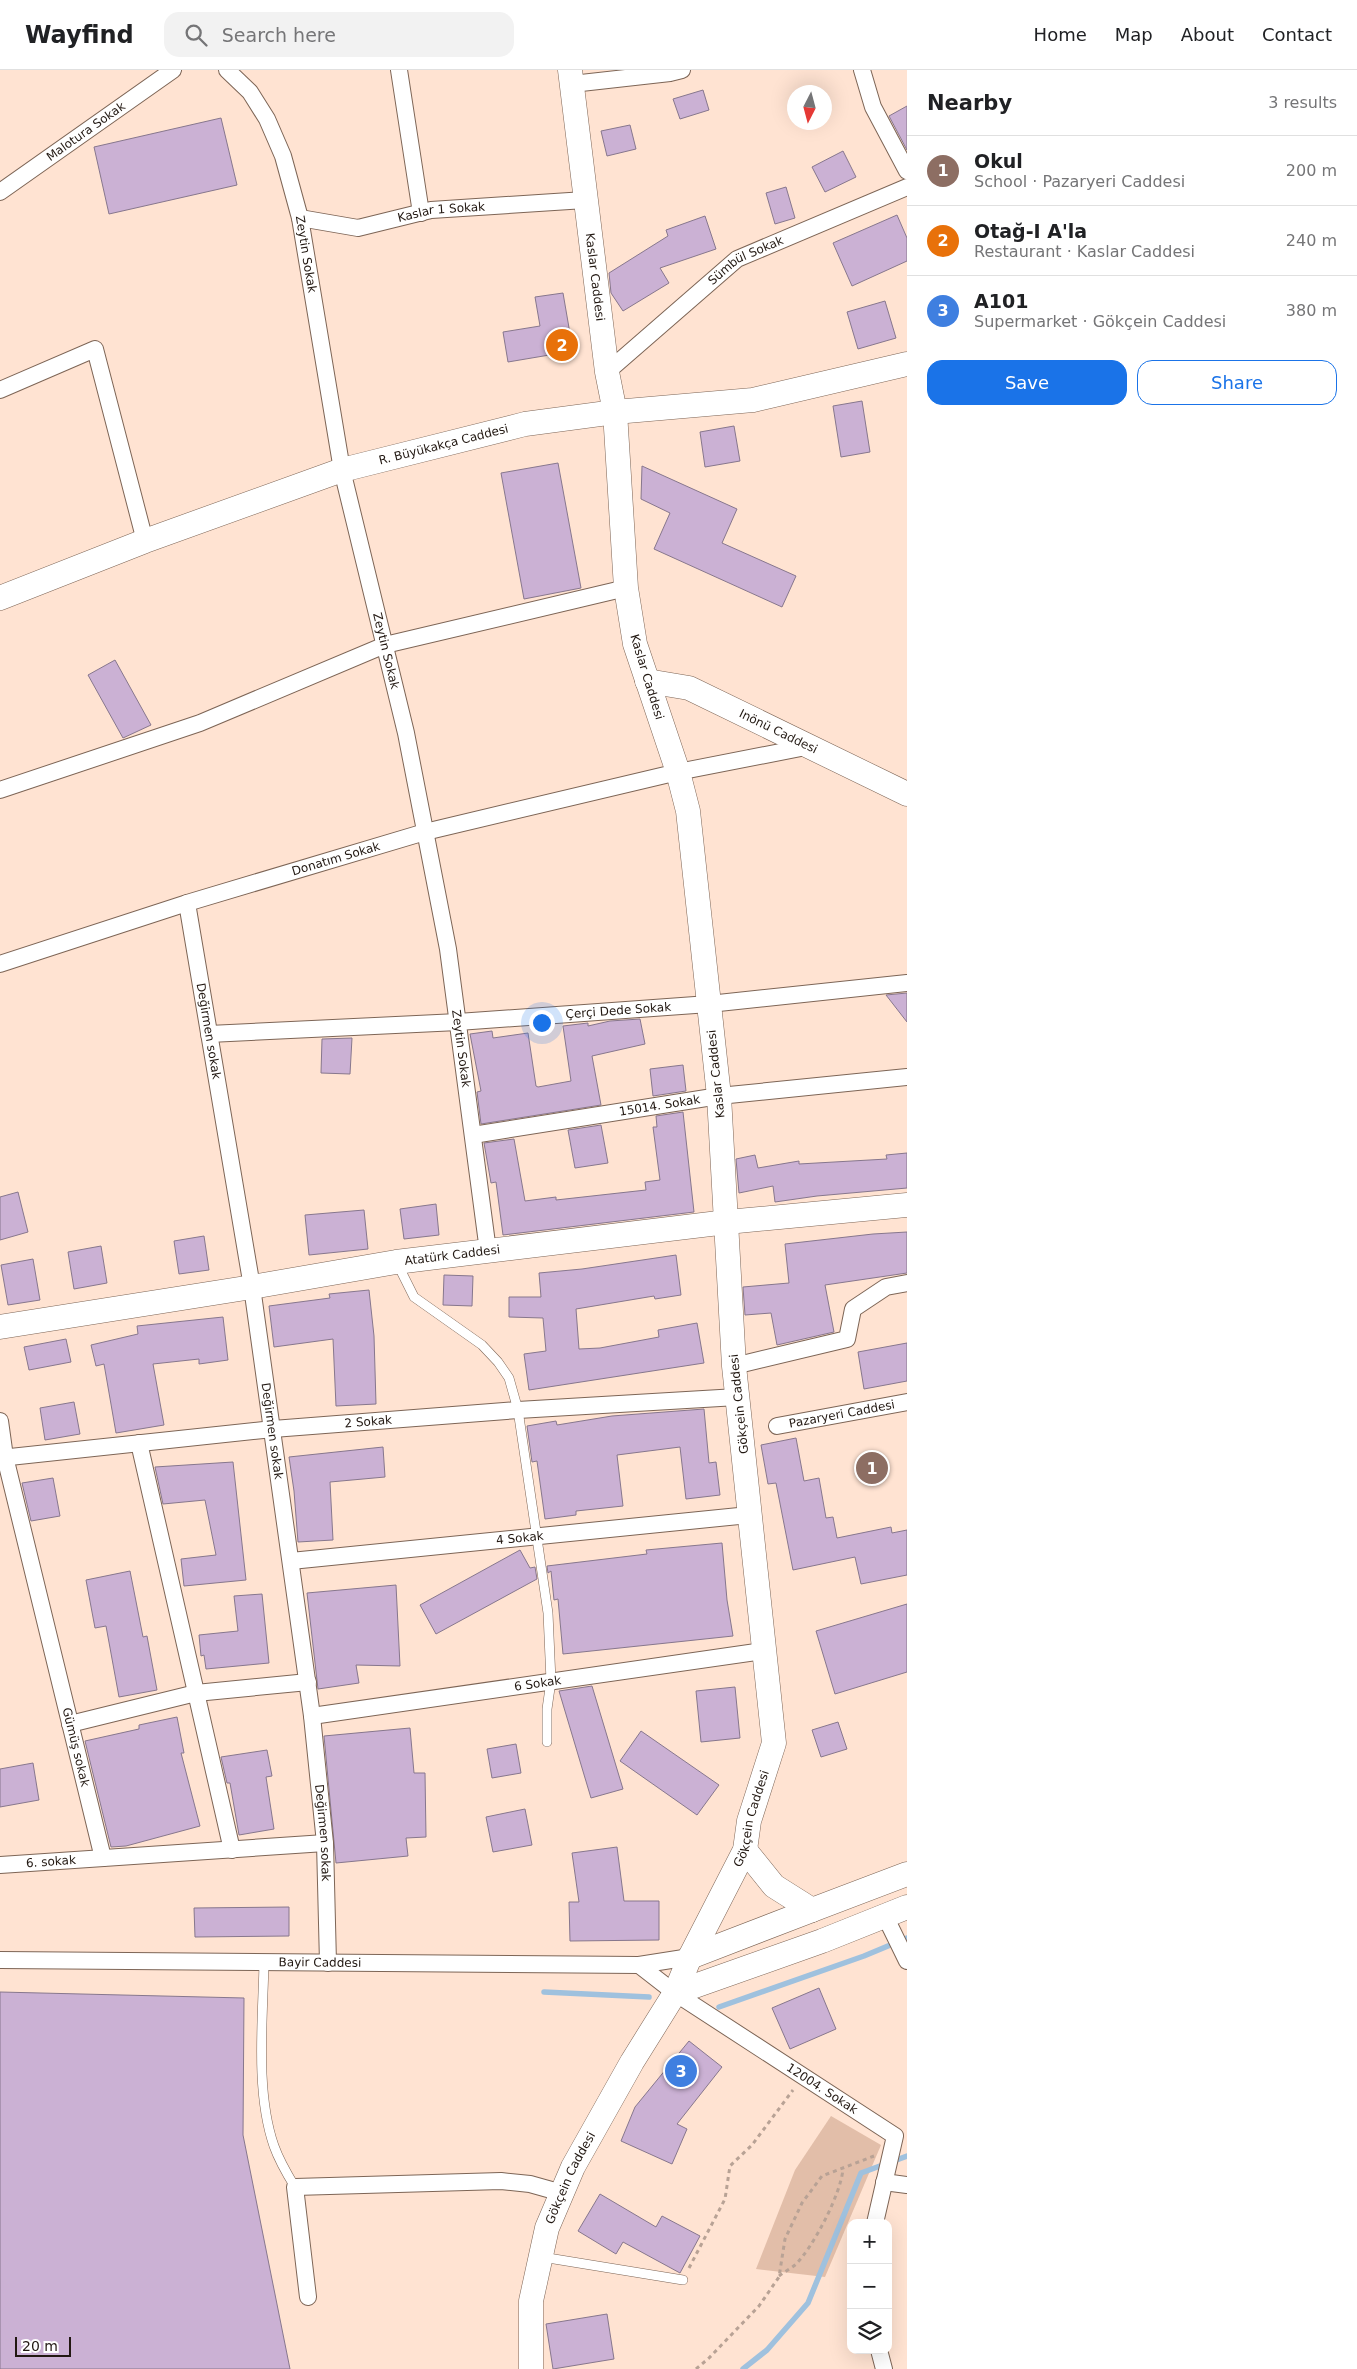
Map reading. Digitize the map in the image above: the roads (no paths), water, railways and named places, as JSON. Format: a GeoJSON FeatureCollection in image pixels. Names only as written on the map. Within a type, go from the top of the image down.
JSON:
{"type":"FeatureCollection","features":[{"type":"Feature","properties":{"kind":"street","name":"Malotura Sokak"},"geometry":{"type":"LineString","coordinates":[[0,192],[173,70]]}},
{"type":"Feature","properties":{"kind":"street","name":"Zeytin Sokak"},"geometry":{"type":"LineString","coordinates":[[227,70],[250,92],[267,119],[283,156],[300,218],[342,470],[406,733],[448,949],[488,1251]]}},
{"type":"Feature","properties":{"kind":"street"},"geometry":{"type":"LineString","coordinates":[[399,70],[421,213]]}},
{"type":"Feature","properties":{"kind":"street"},"geometry":{"type":"LineString","coordinates":[[571,77],[670,73],[682,70]]}},
{"type":"Feature","properties":{"kind":"street"},"geometry":{"type":"LineString","coordinates":[[862,70],[873,107],[907,171]]}},
{"type":"Feature","properties":{"kind":"street","name":"Kaslar Caddesi"},"geometry":{"type":"LineString","coordinates":[[571,77],[607,372],[615,412],[626,588],[635,644],[678,772],[688,811],[719,1096],[727,1222]]}},
{"type":"Feature","properties":{"kind":"street","name":"Sümbül Sokak"},"geometry":{"type":"LineString","coordinates":[[607,372],[737,259],[907,187]]}},
{"type":"Feature","properties":{"kind":"street","name":"Kaslar 1 Sokak"},"geometry":{"type":"LineString","coordinates":[[300,218],[358,228],[431,210],[585,200]]}},
{"type":"Feature","properties":{"kind":"street"},"geometry":{"type":"LineString","coordinates":[[0,390],[95,349],[144,541]]}},
{"type":"Feature","properties":{"kind":"street","name":"R. Büyükakça Caddesi"},"geometry":{"type":"LineString","coordinates":[[0,598],[144,541],[342,470],[525,424],[615,412],[753,400],[907,364]]}},
{"type":"Feature","properties":{"kind":"street"},"geometry":{"type":"LineString","coordinates":[[0,790],[200,723],[385,645],[626,588]]}},
{"type":"Feature","properties":{"kind":"street","name":"Inönü Caddesi"},"geometry":{"type":"LineString","coordinates":[[647,681],[689,688],[907,794]]}},
{"type":"Feature","properties":{"kind":"street","name":"Donatım Sokak"},"geometry":{"type":"LineString","coordinates":[[0,964],[187,903],[426,832],[678,772],[810,746]]}},
{"type":"Feature","properties":{"kind":"street","name":"Değirmen sokak"},"geometry":{"type":"LineString","coordinates":[[187,903],[252,1288],[308,1682],[325,1843],[328,1963]]}},
{"type":"Feature","properties":{"kind":"street","name":"Çerçi Dede Sokak"},"geometry":{"type":"LineString","coordinates":[[209,1034],[458,1022],[709,1004],[907,983]]}},
{"type":"Feature","properties":{"kind":"street","name":"15014. Sokak"},"geometry":{"type":"LineString","coordinates":[[473,1135],[719,1096],[907,1077]]}},
{"type":"Feature","properties":{"kind":"street","name":"Atatürk Caddesi"},"geometry":{"type":"LineString","coordinates":[[0,1327],[252,1288],[396,1262],[727,1222],[907,1205]]}},
{"type":"Feature","properties":{"kind":"street","name":"Gökçein Caddesi"},"geometry":{"type":"LineString","coordinates":[[531,2369],[531,2301],[547,2228],[573,2168],[628,2070],[675,1993],[690,1957],[745,1850],[749,1821],[774,1743],[734,1366],[727,1222]]}},
{"type":"Feature","properties":{"kind":"street"},"geometry":{"type":"LineString","coordinates":[[734,1366],[847,1339],[853,1309],[886,1287],[907,1283]]}},
{"type":"Feature","properties":{"kind":"street","name":"2 Sokak"},"geometry":{"type":"LineString","coordinates":[[2,1458],[273,1429],[518,1410],[737,1397]]}},
{"type":"Feature","properties":{"kind":"street","name":"Pazaryeri Caddesi"},"geometry":{"type":"LineString","coordinates":[[777,1426],[907,1402]]}},
{"type":"Feature","properties":{"kind":"street","name":"Gümüş sokak"},"geometry":{"type":"LineString","coordinates":[[0,1420],[2,1458],[103,1858]]}},
{"type":"Feature","properties":{"kind":"street"},"geometry":{"type":"LineString","coordinates":[[139,1443],[232,1850]]}},
{"type":"Feature","properties":{"kind":"street","name":"4 Sokak"},"geometry":{"type":"LineString","coordinates":[[291,1561],[750,1514]]}},
{"type":"Feature","properties":{"kind":"street","name":"6 Sokak"},"geometry":{"type":"LineString","coordinates":[[312,1716],[763,1651]]}},
{"type":"Feature","properties":{"kind":"street"},"geometry":{"type":"LineString","coordinates":[[70,1724],[196,1693],[308,1682]]}},
{"type":"Feature","properties":{"kind":"street"},"geometry":{"type":"LineString","coordinates":[[103,1858],[325,1843]]}},
{"type":"Feature","properties":{"kind":"street"},"geometry":{"type":"LineString","coordinates":[[745,1850],[774,1886],[812,1910]]}},
{"type":"Feature","properties":{"kind":"street","name":"6. sokak"},"geometry":{"type":"LineString","coordinates":[[0,1865],[103,1858]]}},
{"type":"Feature","properties":{"kind":"street"},"geometry":{"type":"LineString","coordinates":[[690,1957],[907,1874]]}},
{"type":"Feature","properties":{"kind":"street"},"geometry":{"type":"LineString","coordinates":[[675,1993],[822,1941],[889,1924],[907,1907]]}},
{"type":"Feature","properties":{"kind":"street"},"geometry":{"type":"LineString","coordinates":[[889,1924],[905,1957]]}},
{"type":"Feature","properties":{"kind":"street","name":"Bayir Caddesi"},"geometry":{"type":"LineString","coordinates":[[0,1960],[639,1965],[690,1957]]}},
{"type":"Feature","properties":{"kind":"street","name":"12004. Sokak"},"geometry":{"type":"LineString","coordinates":[[639,1965],[675,1993],[804,2075],[896,2144]]}},
{"type":"Feature","properties":{"kind":"street"},"geometry":{"type":"LineString","coordinates":[[876,2219],[885,2179],[896,2144]]}},
{"type":"Feature","properties":{"kind":"street"},"geometry":{"type":"LineString","coordinates":[[885,2179],[907,2186]]}},
{"type":"Feature","properties":{"kind":"street"},"geometry":{"type":"LineString","coordinates":[[308,2297],[295,2187],[501,2181],[530,2184],[562,2193]]}},
{"type":"Feature","properties":{"kind":"street"},"geometry":{"type":"LineString","coordinates":[[880,2354],[884,2369]]}},
{"type":"Feature","properties":{"kind":"lane"},"geometry":{"type":"LineString","coordinates":[[396,1262],[414,1297],[482,1345],[498,1362],[509,1378],[518,1410],[548,1613],[551,1682],[547,1709],[547,1742]]}},
{"type":"Feature","properties":{"kind":"lane"},"geometry":{"type":"LineString","coordinates":[[264,1962],[262,2050],[265,2097],[274,2145],[295,2187]]}},
{"type":"Feature","properties":{"kind":"lane"},"geometry":{"type":"LineString","coordinates":[[540,2257],[683,2280]]}},
{"type":"Feature","properties":{"kind":"waterway"},"geometry":{"type":"LineString","coordinates":[[719,2007],[864,1956],[907,1938]]}},
{"type":"Feature","properties":{"kind":"waterway"},"geometry":{"type":"LineString","coordinates":[[544,1992],[649,1997]]}},
{"type":"Feature","properties":{"kind":"waterway"},"geometry":{"type":"LineString","coordinates":[[743,2369],[767,2350],[808,2303],[861,2173],[907,2156]]}},
{"type":"Feature","properties":{"kind":"place","name":"Otağ-I A'la"},"geometry":{"type":"Point","coordinates":[562,345]}},
{"type":"Feature","properties":{"kind":"place","name":"Okul"},"geometry":{"type":"Point","coordinates":[872,1468]}},
{"type":"Feature","properties":{"kind":"place","name":"A101"},"geometry":{"type":"Point","coordinates":[681,2071]}}]}
